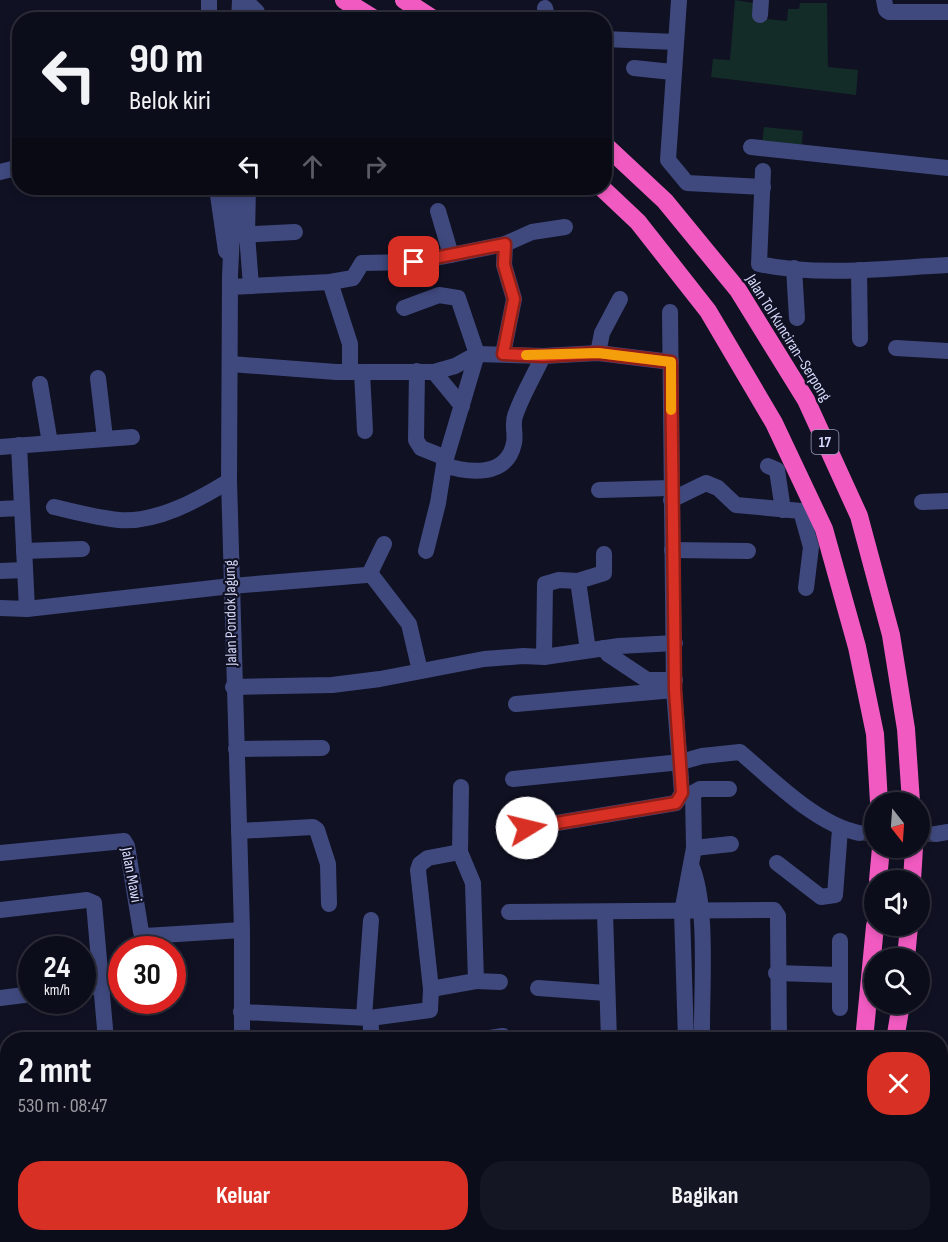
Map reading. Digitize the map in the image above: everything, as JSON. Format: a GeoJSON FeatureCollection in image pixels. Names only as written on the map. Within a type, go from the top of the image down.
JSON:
{"type":"FeatureCollection","features":[{"type":"Feature","properties":{"kind":"highway"},"geometry":{"type":"LineString","coordinates":[[344,0],[363,12]]}},
{"type":"Feature","properties":{"kind":"highway"},"geometry":{"type":"LineString","coordinates":[[404,0],[423,12]]}},
{"type":"Feature","properties":{"kind":"highway","name":"Jalan Tol Kunciran–Serpong"},"geometry":{"type":"LineString","coordinates":[[612,151],[665,201],[738,290],[811,411],[859,516],[891,635],[906,729],[910,792]]}},
{"type":"Feature","properties":{"kind":"highway","name":"17"},"geometry":{"type":"LineString","coordinates":[[609,195],[638,222],[708,311],[774,423],[824,529],[857,647],[875,734],[878,792]]}},
{"type":"Feature","properties":{"kind":"highway"},"geometry":{"type":"LineString","coordinates":[[865,1032],[874,936]]}},
{"type":"Feature","properties":{"kind":"highway"},"geometry":{"type":"LineString","coordinates":[[897,1032],[900,1014]]}},
{"type":"Feature","properties":{"kind":"street"},"geometry":{"type":"LineString","coordinates":[[679,0],[672,72],[668,160],[687,183],[763,179],[759,264],[794,268],[859,270],[948,266]]}},
{"type":"Feature","properties":{"kind":"street"},"geometry":{"type":"LineString","coordinates":[[884,0],[886,10],[889,12],[947,12]]}},
{"type":"Feature","properties":{"kind":"street"},"geometry":{"type":"LineString","coordinates":[[946,0],[948,18]]}},
{"type":"Feature","properties":{"kind":"street"},"geometry":{"type":"LineString","coordinates":[[241,8],[252,6],[255,12]]}},
{"type":"Feature","properties":{"kind":"street"},"geometry":{"type":"LineString","coordinates":[[612,39],[676,42]]}},
{"type":"Feature","properties":{"kind":"street"},"geometry":{"type":"LineString","coordinates":[[634,68],[672,72]]}},
{"type":"Feature","properties":{"kind":"street"},"geometry":{"type":"LineString","coordinates":[[750,147],[948,168]]}},
{"type":"Feature","properties":{"kind":"street"},"geometry":{"type":"LineString","coordinates":[[218,195],[230,282],[251,286],[353,279],[362,263],[414,262],[505,244],[532,232],[565,227]]}},
{"type":"Feature","properties":{"kind":"street","name":"Jalan Pondok Jagung"},"geometry":{"type":"LineString","coordinates":[[235,195],[240,235],[230,282],[231,364],[228,481],[242,930],[242,1032]]}},
{"type":"Feature","properties":{"kind":"street"},"geometry":{"type":"LineString","coordinates":[[247,195],[240,235],[251,286]]}},
{"type":"Feature","properties":{"kind":"street"},"geometry":{"type":"LineString","coordinates":[[438,211],[451,255]]}},
{"type":"Feature","properties":{"kind":"street"},"geometry":{"type":"LineString","coordinates":[[240,235],[295,232]]}},
{"type":"Feature","properties":{"kind":"street"},"geometry":{"type":"LineString","coordinates":[[503,354],[514,299],[504,265],[505,244]]}},
{"type":"Feature","properties":{"kind":"street"},"geometry":{"type":"LineString","coordinates":[[794,268],[797,318]]}},
{"type":"Feature","properties":{"kind":"street"},"geometry":{"type":"LineString","coordinates":[[859,270],[860,339]]}},
{"type":"Feature","properties":{"kind":"street"},"geometry":{"type":"LineString","coordinates":[[330,282],[350,345],[365,431]]}},
{"type":"Feature","properties":{"kind":"street"},"geometry":{"type":"LineString","coordinates":[[404,308],[439,295],[458,298],[477,354],[445,461],[438,503],[426,551]]}},
{"type":"Feature","properties":{"kind":"street"},"geometry":{"type":"LineString","coordinates":[[598,353],[602,333],[620,299]]}},
{"type":"Feature","properties":{"kind":"street"},"geometry":{"type":"LineString","coordinates":[[527,828],[676,803],[682,793],[675,685],[670,312]]}},
{"type":"Feature","properties":{"kind":"street"},"geometry":{"type":"LineString","coordinates":[[896,348],[948,351]]}},
{"type":"Feature","properties":{"kind":"street"},"geometry":{"type":"LineString","coordinates":[[231,364],[356,372],[434,372],[455,366],[477,354],[543,356],[598,353],[671,362]]}},
{"type":"Feature","properties":{"kind":"street"},"geometry":{"type":"LineString","coordinates":[[417,371],[416,440],[421,448],[472,473],[488,471],[509,454],[516,432],[514,417],[543,356]]}},
{"type":"Feature","properties":{"kind":"street"},"geometry":{"type":"LineString","coordinates":[[434,372],[462,406]]}},
{"type":"Feature","properties":{"kind":"street"},"geometry":{"type":"LineString","coordinates":[[98,378],[105,438]]}},
{"type":"Feature","properties":{"kind":"street"},"geometry":{"type":"LineString","coordinates":[[40,384],[50,443]]}},
{"type":"Feature","properties":{"kind":"street"},"geometry":{"type":"LineString","coordinates":[[0,447],[132,437]]}},
{"type":"Feature","properties":{"kind":"street"},"geometry":{"type":"LineString","coordinates":[[19,445],[27,609]]}},
{"type":"Feature","properties":{"kind":"street"},"geometry":{"type":"LineString","coordinates":[[768,466],[777,470],[783,510]]}},
{"type":"Feature","properties":{"kind":"street"},"geometry":{"type":"LineString","coordinates":[[54,507],[121,520],[160,514],[200,498],[228,481]]}},
{"type":"Feature","properties":{"kind":"street"},"geometry":{"type":"LineString","coordinates":[[599,490],[671,494],[706,483],[718,488],[736,506],[802,512],[811,548],[806,588]]}},
{"type":"Feature","properties":{"kind":"street"},"geometry":{"type":"LineString","coordinates":[[921,502],[948,501]]}},
{"type":"Feature","properties":{"kind":"street"},"geometry":{"type":"LineString","coordinates":[[0,509],[22,508]]}},
{"type":"Feature","properties":{"kind":"street"},"geometry":{"type":"LineString","coordinates":[[370,573],[384,544]]}},
{"type":"Feature","properties":{"kind":"street"},"geometry":{"type":"LineString","coordinates":[[24,550],[82,549]]}},
{"type":"Feature","properties":{"kind":"street"},"geometry":{"type":"LineString","coordinates":[[672,550],[748,551]]}},
{"type":"Feature","properties":{"kind":"street"},"geometry":{"type":"LineString","coordinates":[[544,657],[545,584],[560,580],[578,581],[604,573],[604,554]]}},
{"type":"Feature","properties":{"kind":"street"},"geometry":{"type":"LineString","coordinates":[[0,571],[25,570]]}},
{"type":"Feature","properties":{"kind":"street"},"geometry":{"type":"LineString","coordinates":[[0,608],[27,609],[370,573]]}},
{"type":"Feature","properties":{"kind":"street"},"geometry":{"type":"LineString","coordinates":[[370,573],[409,624],[420,671]]}},
{"type":"Feature","properties":{"kind":"street"},"geometry":{"type":"LineString","coordinates":[[578,581],[596,649]]}},
{"type":"Feature","properties":{"kind":"street"},"geometry":{"type":"LineString","coordinates":[[233,687],[332,685],[484,659],[544,657],[596,649],[675,643]]}},
{"type":"Feature","properties":{"kind":"street"},"geometry":{"type":"LineString","coordinates":[[596,649],[608,654],[647,680],[675,685]]}},
{"type":"Feature","properties":{"kind":"street"},"geometry":{"type":"LineString","coordinates":[[516,704],[675,685]]}},
{"type":"Feature","properties":{"kind":"street"},"geometry":{"type":"LineString","coordinates":[[236,749],[322,748]]}},
{"type":"Feature","properties":{"kind":"street"},"geometry":{"type":"LineString","coordinates":[[513,779],[681,762],[702,756],[740,753],[788,793],[840,829],[859,833]]}},
{"type":"Feature","properties":{"kind":"street"},"geometry":{"type":"LineString","coordinates":[[460,787],[460,852],[473,883],[477,981]]}},
{"type":"Feature","properties":{"kind":"street"},"geometry":{"type":"LineString","coordinates":[[686,1032],[682,912],[692,856],[693,793],[700,789],[729,789]]}},
{"type":"Feature","properties":{"kind":"street"},"geometry":{"type":"LineString","coordinates":[[239,831],[313,828],[317,830],[328,864],[329,904]]}},
{"type":"Feature","properties":{"kind":"street"},"geometry":{"type":"LineString","coordinates":[[777,863],[821,897],[835,895],[840,829]]}},
{"type":"Feature","properties":{"kind":"street","name":"Jalan Mawi"},"geometry":{"type":"LineString","coordinates":[[0,853],[124,841],[127,846],[141,932],[145,936],[242,930]]}},
{"type":"Feature","properties":{"kind":"street"},"geometry":{"type":"LineString","coordinates":[[692,856],[731,844]]}},
{"type":"Feature","properties":{"kind":"street"},"geometry":{"type":"LineString","coordinates":[[241,1012],[367,1018],[428,1012],[432,1008],[431,989],[418,870],[420,864],[428,858],[460,852]]}},
{"type":"Feature","properties":{"kind":"street"},"geometry":{"type":"LineString","coordinates":[[692,856],[698,881],[701,912],[702,1032]]}},
{"type":"Feature","properties":{"kind":"street"},"geometry":{"type":"LineString","coordinates":[[0,910],[87,900],[94,903],[105,1032]]}},
{"type":"Feature","properties":{"kind":"street"},"geometry":{"type":"LineString","coordinates":[[509,912],[605,914],[774,910],[778,916],[776,972],[779,1032]]}},
{"type":"Feature","properties":{"kind":"street"},"geometry":{"type":"LineString","coordinates":[[605,914],[608,1032]]}},
{"type":"Feature","properties":{"kind":"street"},"geometry":{"type":"LineString","coordinates":[[370,1032],[367,1018],[371,920]]}},
{"type":"Feature","properties":{"kind":"street"},"geometry":{"type":"LineString","coordinates":[[840,941],[840,1008]]}},
{"type":"Feature","properties":{"kind":"street"},"geometry":{"type":"LineString","coordinates":[[776,972],[839,975]]}},
{"type":"Feature","properties":{"kind":"street"},"geometry":{"type":"LineString","coordinates":[[431,989],[477,981],[500,982]]}},
{"type":"Feature","properties":{"kind":"street"},"geometry":{"type":"LineString","coordinates":[[96,986],[100,986]]}},
{"type":"Feature","properties":{"kind":"street"},"geometry":{"type":"LineString","coordinates":[[538,988],[606,993]]}},
{"type":"Feature","properties":{"kind":"street"},"geometry":{"type":"LineString","coordinates":[[0,998],[18,996]]}},
{"type":"Feature","properties":{"kind":"green space"},"geometry":{"type":"Polygon","coordinates":[[[735,0],[759,4],[757,18],[787,21],[788,9],[799,9],[800,3],[827,3],[828,67],[858,70],[856,95],[711,77],[713,59],[730,60],[735,0]]]}},
{"type":"Feature","properties":{"kind":"green space"},"geometry":{"type":"Polygon","coordinates":[[[764,127],[803,131],[801,149],[762,145],[764,127]]]}},
{"type":"Feature","properties":{"kind":"tunnel"},"geometry":{"type":"LineString","coordinates":[[859,833],[864,833]]}},
{"type":"Feature","properties":{"kind":"tunnel"},"geometry":{"type":"LineString","coordinates":[[930,834],[936,834]]}},
{"type":"Feature","properties":{"kind":"slow traffic"},"geometry":{"type":"LineString","coordinates":[[526,355],[598,353],[671,362],[671,410]]}},
{"type":"Feature","properties":{"kind":"route"},"geometry":{"type":"LineString","coordinates":[[414,262],[505,244],[504,265],[514,299],[503,354],[543,356],[598,353],[671,362],[675,690],[682,793],[676,803],[527,828]]}}]}
